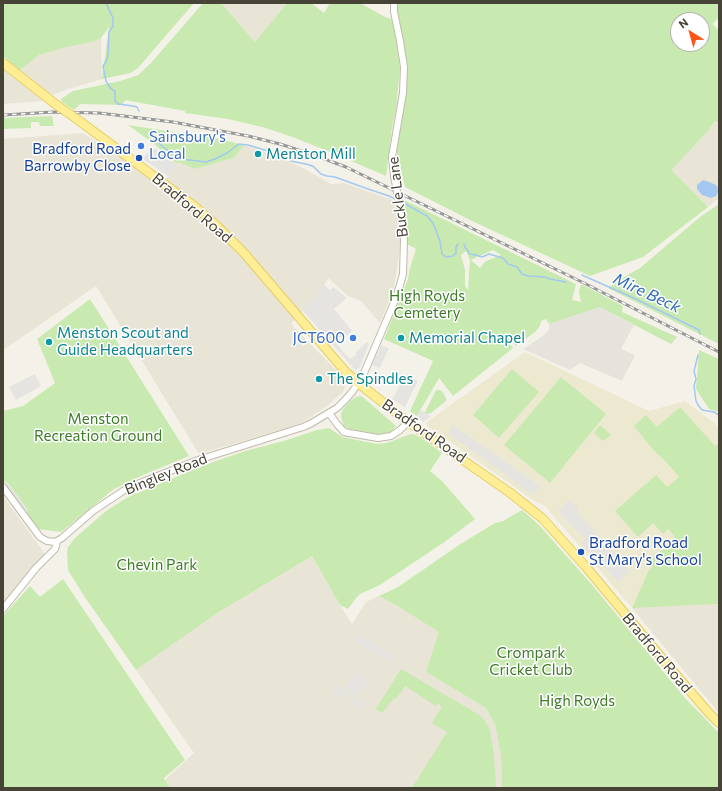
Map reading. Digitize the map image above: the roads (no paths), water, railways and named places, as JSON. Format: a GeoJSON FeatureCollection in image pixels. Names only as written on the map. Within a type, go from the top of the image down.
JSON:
{"type":"FeatureCollection","features":[{"type":"Feature","properties":{"kind":"main road","name":"Bradford Road"},"geometry":{"type":"LineString","coordinates":[[3,63],[74,118],[194,206],[217,226],[244,253],[345,371],[358,383],[408,422],[509,492],[543,519],[586,567],[680,680],[719,723]]}},
{"type":"Feature","properties":{"kind":"street","name":"Buckle Lane"},"geometry":{"type":"LineString","coordinates":[[358,383],[373,353],[396,298],[403,274],[404,239],[392,157],[403,93],[404,67],[394,12],[394,3]]}},
{"type":"Feature","properties":{"kind":"street","name":"Bingley Road"},"geometry":{"type":"LineString","coordinates":[[3,609],[36,568],[55,549],[57,541],[118,494],[130,487],[198,460],[310,424],[329,413],[345,400],[358,383]]}},
{"type":"Feature","properties":{"kind":"street"},"geometry":{"type":"LineString","coordinates":[[329,413],[344,432],[378,438],[391,436],[408,422]]}},
{"type":"Feature","properties":{"kind":"street"},"geometry":{"type":"LineString","coordinates":[[3,487],[42,539],[50,542],[57,541]]}},
{"type":"Feature","properties":{"kind":"water"},"geometry":{"type":"Polygon","coordinates":[[[703,180],[716,185],[719,190],[716,196],[711,198],[702,195],[697,189],[697,185],[703,180]]]}},
{"type":"Feature","properties":{"kind":"waterway","name":"Mire Beck"},"geometry":{"type":"LineString","coordinates":[[106,3],[113,18],[113,26],[109,32],[107,60],[103,66],[106,81],[111,89],[115,91],[115,101],[118,104],[137,107],[139,111]]}},
{"type":"Feature","properties":{"kind":"waterway","name":"Mire Beck"},"geometry":{"type":"LineString","coordinates":[[152,130],[161,136],[159,143],[181,159],[206,162],[227,153],[239,144],[248,145],[278,154],[288,158],[291,161],[310,165],[321,174],[335,177],[397,200]]}},
{"type":"Feature","properties":{"kind":"waterway","name":"Mire Beck"},"geometry":{"type":"LineString","coordinates":[[402,202],[427,216],[433,223],[440,241],[442,254],[446,257],[453,256],[456,253],[456,247],[458,244]]}},
{"type":"Feature","properties":{"kind":"waterway","name":"Mire Beck"},"geometry":{"type":"LineString","coordinates":[[464,244],[470,254],[482,257],[489,254],[503,258],[508,264],[517,267],[522,274],[566,282]]}},
{"type":"Feature","properties":{"kind":"waterway","name":"Mire Beck"},"geometry":{"type":"LineString","coordinates":[[582,275],[699,330],[700,334]]}},
{"type":"Feature","properties":{"kind":"waterway","name":"Mire Beck"},"geometry":{"type":"LineString","coordinates":[[698,355],[694,371],[696,379],[694,386],[696,401],[702,410],[714,412],[719,415]]}},
{"type":"Feature","properties":{"kind":"railway"},"geometry":{"type":"LineString","coordinates":[[3,115],[53,112],[99,113],[173,122],[248,136],[314,155],[346,167],[586,284],[719,352]]}},
{"type":"Feature","properties":{"kind":"place","name":"Sainsbury's Local"},"geometry":{"type":"Point","coordinates":[141,146]}},
{"type":"Feature","properties":{"kind":"place","name":"Menston Mill"},"geometry":{"type":"Point","coordinates":[258,154]}},
{"type":"Feature","properties":{"kind":"place","name":"Bradford Road Barrowby Close"},"geometry":{"type":"Point","coordinates":[139,158]}},
{"type":"Feature","properties":{"kind":"place","name":"JCT600"},"geometry":{"type":"Point","coordinates":[353,338]}},
{"type":"Feature","properties":{"kind":"place","name":"Memorial Chapel"},"geometry":{"type":"Point","coordinates":[401,338]}},
{"type":"Feature","properties":{"kind":"place","name":"Menston Scout and Guide Headquarters"},"geometry":{"type":"Point","coordinates":[49,342]}},
{"type":"Feature","properties":{"kind":"place","name":"The Spindles"},"geometry":{"type":"Point","coordinates":[319,379]}},
{"type":"Feature","properties":{"kind":"place","name":"Bradford Road St Mary's School"},"geometry":{"type":"Point","coordinates":[581,552]}},
{"type":"Feature","properties":{"kind":"park label","name":"High Royds Cemetery"},"geometry":{"type":"Point","coordinates":[427,304]}},
{"type":"Feature","properties":{"kind":"park label","name":"Menston Recreation Ground"},"geometry":{"type":"Point","coordinates":[98,428]}},
{"type":"Feature","properties":{"kind":"park label","name":"Chevin Park"},"geometry":{"type":"Point","coordinates":[157,565]}},
{"type":"Feature","properties":{"kind":"park label","name":"Crompark Cricket Club"},"geometry":{"type":"Point","coordinates":[531,662]}},
{"type":"Feature","properties":{"kind":"park label","name":"High Royds"},"geometry":{"type":"Point","coordinates":[577,701]}}]}
